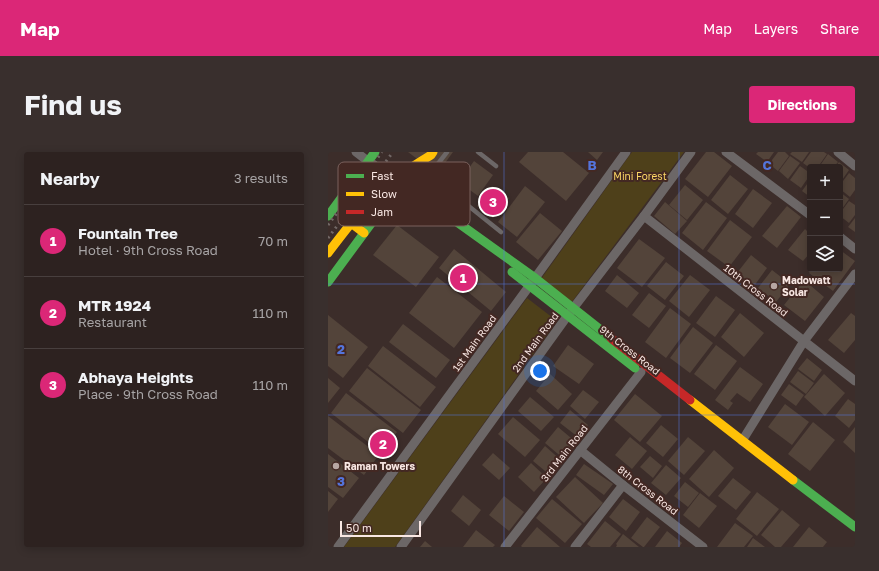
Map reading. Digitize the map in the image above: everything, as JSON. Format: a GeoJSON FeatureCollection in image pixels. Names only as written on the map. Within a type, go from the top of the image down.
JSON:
{"type":"FeatureCollection","features":[{"type":"Feature","properties":{"kind":"main road"},"geometry":{"type":"LineString","coordinates":[[363,156],[376,152]]}},
{"type":"Feature","properties":{"kind":"main road"},"geometry":{"type":"LineString","coordinates":[[421,162],[433,152]]}},
{"type":"Feature","properties":{"kind":"main road"},"geometry":{"type":"LineString","coordinates":[[328,216],[338,199]]}},
{"type":"Feature","properties":{"kind":"main road"},"geometry":{"type":"LineString","coordinates":[[328,253],[349,226]]}},
{"type":"Feature","properties":{"kind":"main road"},"geometry":{"type":"LineString","coordinates":[[355,226],[364,233]]}},
{"type":"Feature","properties":{"kind":"main road"},"geometry":{"type":"LineString","coordinates":[[328,282],[368,226]]}},
{"type":"Feature","properties":{"kind":"main road","name":"9th Cross Road"},"geometry":{"type":"LineString","coordinates":[[455,226],[532,282],[574,307],[742,441],[855,527]]}},
{"type":"Feature","properties":{"kind":"main road","name":"9th Cross Road"},"geometry":{"type":"LineString","coordinates":[[532,282],[568,315],[855,538]]}},
{"type":"Feature","properties":{"kind":"street","name":"1st Main Road"},"geometry":{"type":"LineString","coordinates":[[338,547],[626,152]]}},
{"type":"Feature","properties":{"kind":"street","name":"2nd Main Road"},"geometry":{"type":"LineString","coordinates":[[401,547],[568,315],[691,152]]}},
{"type":"Feature","properties":{"kind":"street"},"geometry":{"type":"LineString","coordinates":[[726,152],[807,213]]}},
{"type":"Feature","properties":{"kind":"street"},"geometry":{"type":"LineString","coordinates":[[838,152],[855,166]]}},
{"type":"Feature","properties":{"kind":"street","name":"10th Cross Road"},"geometry":{"type":"LineString","coordinates":[[644,216],[855,381]]}},
{"type":"Feature","properties":{"kind":"street"},"geometry":{"type":"LineString","coordinates":[[843,240],[855,249]]}},
{"type":"Feature","properties":{"kind":"street"},"geometry":{"type":"LineString","coordinates":[[742,441],[804,341],[855,274]]}},
{"type":"Feature","properties":{"kind":"street","name":"3rd Main Road"},"geometry":{"type":"LineString","coordinates":[[505,547],[641,372]]}},
{"type":"Feature","properties":{"kind":"street","name":"8th Cross Road"},"geometry":{"type":"LineString","coordinates":[[580,450],[703,547]]}},
{"type":"Feature","properties":{"kind":"street"},"geometry":{"type":"LineString","coordinates":[[577,546],[623,485]]}},
{"type":"Feature","properties":{"kind":"lane"},"geometry":{"type":"LineString","coordinates":[[439,162],[447,152]]}},
{"type":"Feature","properties":{"kind":"lane"},"geometry":{"type":"LineString","coordinates":[[478,152],[496,166]]}},
{"type":"Feature","properties":{"kind":"lane"},"geometry":{"type":"LineString","coordinates":[[470,207],[501,232]]}},
{"type":"Feature","properties":{"kind":"green space","name":"Mini Forest"},"geometry":{"type":"Polygon","coordinates":[[[632,152],[684,152],[571,303],[541,279],[632,152]]]}},
{"type":"Feature","properties":{"kind":"green space"},"geometry":{"type":"Polygon","coordinates":[[[527,298],[557,321],[395,547],[344,547],[527,298]]]}},
{"type":"Feature","properties":{"kind":"building"},"geometry":{"type":"Polygon","coordinates":[[[408,152],[453,152],[446,162],[421,162],[408,152]]]}},
{"type":"Feature","properties":{"kind":"building"},"geometry":{"type":"Polygon","coordinates":[[[528,152],[563,152],[589,173],[566,201],[519,162],[528,152]]]}},
{"type":"Feature","properties":{"kind":"building"},"geometry":{"type":"Polygon","coordinates":[[[588,152],[603,152],[597,160],[588,152]]]}},
{"type":"Feature","properties":{"kind":"building"},"geometry":{"type":"Polygon","coordinates":[[[706,152],[714,152],[732,166],[708,197],[685,179],[706,152]]]}},
{"type":"Feature","properties":{"kind":"building"},"geometry":{"type":"Polygon","coordinates":[[[758,152],[774,152],[767,162],[756,154],[758,152]]]}},
{"type":"Feature","properties":{"kind":"building"},"geometry":{"type":"Polygon","coordinates":[[[778,152],[785,152],[789,156],[778,171],[769,164],[778,152]]]}},
{"type":"Feature","properties":{"kind":"building"},"geometry":{"type":"Polygon","coordinates":[[[792,152],[809,152],[802,162],[790,154],[792,152]]]}},
{"type":"Feature","properties":{"kind":"building"},"geometry":{"type":"Polygon","coordinates":[[[811,152],[824,152],[827,154],[820,164],[807,164],[807,166],[803,163],[811,152]]]}},
{"type":"Feature","properties":{"kind":"building"},"geometry":{"type":"Polygon","coordinates":[[[828,154],[838,162],[836,164],[821,164],[828,154]]]}},
{"type":"Feature","properties":{"kind":"building"},"geometry":{"type":"Polygon","coordinates":[[[790,156],[800,163],[788,179],[779,171],[790,156]]]}},
{"type":"Feature","properties":{"kind":"building"},"geometry":{"type":"Polygon","coordinates":[[[474,161],[493,175],[478,196],[470,190],[470,167],[474,161]]]}},
{"type":"Feature","properties":{"kind":"building"},"geometry":{"type":"Polygon","coordinates":[[[843,165],[849,170],[843,179],[843,165]]]}},
{"type":"Feature","properties":{"kind":"building"},"geometry":{"type":"Polygon","coordinates":[[[800,166],[807,171],[807,179],[801,188],[790,180],[800,166]]]}},
{"type":"Feature","properties":{"kind":"building"},"geometry":{"type":"Polygon","coordinates":[[[849,173],[855,178],[855,190],[850,197],[843,191],[843,181],[849,173]]]}},
{"type":"Feature","properties":{"kind":"building"},"geometry":{"type":"Polygon","coordinates":[[[730,175],[748,189],[728,214],[711,200],[730,175]]]}},
{"type":"Feature","properties":{"kind":"building"},"geometry":{"type":"Polygon","coordinates":[[[807,184],[807,195],[802,191],[807,184]]]}},
{"type":"Feature","properties":{"kind":"building"},"geometry":{"type":"Polygon","coordinates":[[[685,185],[703,200],[687,220],[669,205],[685,185]]]}},
{"type":"Feature","properties":{"kind":"building"},"geometry":{"type":"Polygon","coordinates":[[[492,186],[509,198],[493,218],[477,206],[492,186]]]}},
{"type":"Feature","properties":{"kind":"building"},"geometry":{"type":"Polygon","coordinates":[[[525,186],[545,202],[517,237],[498,222],[525,186]]]}},
{"type":"Feature","properties":{"kind":"building"},"geometry":{"type":"Polygon","coordinates":[[[753,189],[772,203],[753,228],[735,214],[753,189]]]}},
{"type":"Feature","properties":{"kind":"building"},"geometry":{"type":"Polygon","coordinates":[[[843,194],[849,199],[843,208],[843,194]]]}},
{"type":"Feature","properties":{"kind":"building"},"geometry":{"type":"Polygon","coordinates":[[[849,201],[855,205],[855,215],[849,223],[843,218],[843,209],[849,201]]]}},
{"type":"Feature","properties":{"kind":"building"},"geometry":{"type":"Polygon","coordinates":[[[665,202],[687,221],[675,234],[654,216],[665,202]]]}},
{"type":"Feature","properties":{"kind":"building"},"geometry":{"type":"Polygon","coordinates":[[[706,202],[727,218],[703,250],[682,233],[706,202]]]}},
{"type":"Feature","properties":{"kind":"building"},"geometry":{"type":"Polygon","coordinates":[[[787,206],[801,217],[777,248],[762,236],[787,206]]]}},
{"type":"Feature","properties":{"kind":"building"},"geometry":{"type":"Polygon","coordinates":[[[540,213],[562,231],[538,260],[516,242],[540,213]]]}},
{"type":"Feature","properties":{"kind":"building"},"geometry":{"type":"Polygon","coordinates":[[[855,218],[855,232],[848,227],[855,218]]]}},
{"type":"Feature","properties":{"kind":"building"},"geometry":{"type":"Polygon","coordinates":[[[730,220],[752,237],[729,267],[707,251],[730,220]]]}},
{"type":"Feature","properties":{"kind":"building"},"geometry":{"type":"Polygon","coordinates":[[[396,226],[398,226],[439,257],[416,287],[373,255],[396,226]]]}},
{"type":"Feature","properties":{"kind":"building"},"geometry":{"type":"Polygon","coordinates":[[[805,229],[807,231],[807,256],[803,261],[788,250],[805,229]]]}},
{"type":"Feature","properties":{"kind":"building"},"geometry":{"type":"Polygon","coordinates":[[[639,239],[665,258],[642,287],[617,268],[639,239]]]}},
{"type":"Feature","properties":{"kind":"building"},"geometry":{"type":"Polygon","coordinates":[[[454,249],[506,292],[491,311],[439,268],[454,249]]]}},
{"type":"Feature","properties":{"kind":"building"},"geometry":{"type":"Polygon","coordinates":[[[843,252],[855,261],[833,291],[809,273],[843,272],[843,252]]]}},
{"type":"Feature","properties":{"kind":"building"},"geometry":{"type":"Polygon","coordinates":[[[751,255],[767,268],[754,286],[737,273],[751,255]]]}},
{"type":"Feature","properties":{"kind":"building"},"geometry":{"type":"Polygon","coordinates":[[[666,262],[684,276],[665,300],[647,286],[666,262]]]}},
{"type":"Feature","properties":{"kind":"building","name":"Madowatt Solar"},"geometry":{"type":"Polygon","coordinates":[[[772,270],[790,284],[776,302],[758,288],[772,270]]]}},
{"type":"Feature","properties":{"kind":"building"},"geometry":{"type":"Polygon","coordinates":[[[617,275],[639,293],[627,308],[605,291],[617,275]]]}},
{"type":"Feature","properties":{"kind":"building"},"geometry":{"type":"Polygon","coordinates":[[[690,275],[710,290],[689,317],[669,301],[690,275]]]}},
{"type":"Feature","properties":{"kind":"building"},"geometry":{"type":"Polygon","coordinates":[[[437,277],[482,312],[454,348],[409,313],[437,277]]]}},
{"type":"Feature","properties":{"kind":"building"},"geometry":{"type":"Polygon","coordinates":[[[804,280],[824,297],[805,321],[784,305],[804,280]]]}},
{"type":"Feature","properties":{"kind":"building"},"geometry":{"type":"Polygon","coordinates":[[[649,293],[666,306],[649,328],[632,315],[649,293]]]}},
{"type":"Feature","properties":{"kind":"building"},"geometry":{"type":"Polygon","coordinates":[[[716,296],[735,310],[715,337],[696,323],[716,296]]]}},
{"type":"Feature","properties":{"kind":"building"},"geometry":{"type":"Polygon","coordinates":[[[670,308],[691,324],[666,358],[645,342],[670,308]]]}},
{"type":"Feature","properties":{"kind":"building"},"geometry":{"type":"Polygon","coordinates":[[[740,313],[764,333],[744,357],[721,337],[740,313]]]}},
{"type":"Feature","properties":{"kind":"building"},"geometry":{"type":"Polygon","coordinates":[[[851,313],[855,316],[855,340],[844,353],[828,340],[851,313]]]}},
{"type":"Feature","properties":{"kind":"building"},"geometry":{"type":"Polygon","coordinates":[[[328,315],[368,347],[343,378],[328,366],[328,315]]]}},
{"type":"Feature","properties":{"kind":"building"},"geometry":{"type":"Polygon","coordinates":[[[403,324],[450,360],[436,378],[389,342],[403,324]]]}},
{"type":"Feature","properties":{"kind":"building"},"geometry":{"type":"Polygon","coordinates":[[[693,327],[713,343],[690,373],[670,358],[693,327]]]}},
{"type":"Feature","properties":{"kind":"building"},"geometry":{"type":"Polygon","coordinates":[[[568,345],[594,364],[579,384],[553,366],[568,345]]]}},
{"type":"Feature","properties":{"kind":"building"},"geometry":{"type":"Polygon","coordinates":[[[716,345],[737,361],[715,390],[694,374],[716,345]]]}},
{"type":"Feature","properties":{"kind":"building"},"geometry":{"type":"Polygon","coordinates":[[[383,346],[436,387],[420,407],[368,366],[383,346]]]}},
{"type":"Feature","properties":{"kind":"building"},"geometry":{"type":"Polygon","coordinates":[[[807,358],[822,370],[814,381],[798,369],[807,358]]]}},
{"type":"Feature","properties":{"kind":"building"},"geometry":{"type":"Polygon","coordinates":[[[740,367],[763,384],[750,402],[737,393],[730,401],[733,403],[728,410],[715,400],[740,367]]]}},
{"type":"Feature","properties":{"kind":"building"},"geometry":{"type":"Polygon","coordinates":[[[367,368],[421,410],[403,433],[349,391],[367,368]]]}},
{"type":"Feature","properties":{"kind":"building"},"geometry":{"type":"Polygon","coordinates":[[[798,371],[814,383],[806,394],[790,382],[798,371]]]}},
{"type":"Feature","properties":{"kind":"building"},"geometry":{"type":"Polygon","coordinates":[[[550,374],[572,394],[558,410],[536,391],[550,374]]]}},
{"type":"Feature","properties":{"kind":"building"},"geometry":{"type":"Polygon","coordinates":[[[824,374],[845,393],[825,416],[804,397],[824,374]]]}},
{"type":"Feature","properties":{"kind":"building"},"geometry":{"type":"Polygon","coordinates":[[[328,378],[340,388],[328,403],[328,378]]]}},
{"type":"Feature","properties":{"kind":"building"},"geometry":{"type":"Polygon","coordinates":[[[789,384],[804,395],[796,406],[781,395],[789,384]]]}},
{"type":"Feature","properties":{"kind":"building"},"geometry":{"type":"Polygon","coordinates":[[[583,390],[599,402],[585,419],[570,406],[583,390]]]}},
{"type":"Feature","properties":{"kind":"building"},"geometry":{"type":"Polygon","coordinates":[[[346,393],[397,432],[381,452],[331,413],[346,393]]]}},
{"type":"Feature","properties":{"kind":"building"},"geometry":{"type":"Polygon","coordinates":[[[635,394],[662,416],[640,442],[614,420],[635,394]]]}},
{"type":"Feature","properties":{"kind":"building"},"geometry":{"type":"Polygon","coordinates":[[[530,397],[554,417],[541,431],[518,411],[530,397]]]}},
{"type":"Feature","properties":{"kind":"building"},"geometry":{"type":"Polygon","coordinates":[[[848,399],[855,404],[855,420],[849,428],[835,416],[848,399]]]}},
{"type":"Feature","properties":{"kind":"building"},"geometry":{"type":"Polygon","coordinates":[[[785,404],[809,422],[792,445],[768,427],[785,404]]]}},
{"type":"Feature","properties":{"kind":"building"},"geometry":{"type":"Polygon","coordinates":[[[570,410],[588,425],[578,437],[560,423],[570,410]]]}},
{"type":"Feature","properties":{"kind":"building"},"geometry":{"type":"Polygon","coordinates":[[[328,416],[379,455],[364,475],[328,448],[328,416]]]}},
{"type":"Feature","properties":{"kind":"building"},"geometry":{"type":"Polygon","coordinates":[[[513,417],[540,440],[525,457],[498,434],[513,417]]]}},
{"type":"Feature","properties":{"kind":"building"},"geometry":{"type":"Polygon","coordinates":[[[813,422],[835,440],[810,471],[788,454],[813,422]]]}},
{"type":"Feature","properties":{"kind":"building"},"geometry":{"type":"Polygon","coordinates":[[[661,425],[678,439],[663,457],[646,443],[661,425]]]}},
{"type":"Feature","properties":{"kind":"building"},"geometry":{"type":"Polygon","coordinates":[[[558,427],[577,443],[564,459],[545,443],[558,427]]]}},
{"type":"Feature","properties":{"kind":"building"},"geometry":{"type":"Polygon","coordinates":[[[855,427],[855,453],[843,442],[855,427]]]}},
{"type":"Feature","properties":{"kind":"building"},"geometry":{"type":"Polygon","coordinates":[[[630,437],[647,451],[632,469],[615,455],[630,437]]]}},
{"type":"Feature","properties":{"kind":"building"},"geometry":{"type":"Polygon","coordinates":[[[688,437],[705,451],[684,475],[668,461],[688,437]]]}},
{"type":"Feature","properties":{"kind":"building"},"geometry":{"type":"Polygon","coordinates":[[[545,446],[563,462],[551,476],[533,461],[545,446]]]}},
{"type":"Feature","properties":{"kind":"building"},"geometry":{"type":"Polygon","coordinates":[[[714,450],[734,468],[709,497],[689,479],[714,450]]]}},
{"type":"Feature","properties":{"kind":"building"},"geometry":{"type":"Polygon","coordinates":[[[493,453],[510,468],[499,480],[482,465],[493,453]]]}},
{"type":"Feature","properties":{"kind":"building","name":"Raman Towers"},"geometry":{"type":"Polygon","coordinates":[[[328,454],[359,478],[343,498],[328,487],[328,454]]]}},
{"type":"Feature","properties":{"kind":"building"},"geometry":{"type":"Polygon","coordinates":[[[650,456],[662,466],[653,478],[640,467],[650,456]]]}},
{"type":"Feature","properties":{"kind":"building"},"geometry":{"type":"Polygon","coordinates":[[[531,463],[547,478],[534,492],[518,477],[531,463]]]}},
{"type":"Feature","properties":{"kind":"building"},"geometry":{"type":"Polygon","coordinates":[[[584,464],[613,484],[604,495],[576,475],[584,464]]]}},
{"type":"Feature","properties":{"kind":"building"},"geometry":{"type":"Polygon","coordinates":[[[666,465],[681,478],[666,495],[651,483],[666,465]]]}},
{"type":"Feature","properties":{"kind":"building"},"geometry":{"type":"Polygon","coordinates":[[[575,477],[603,503],[584,523],[556,497],[575,477]]]}},
{"type":"Feature","properties":{"kind":"building"},"geometry":{"type":"Polygon","coordinates":[[[733,478],[751,492],[736,510],[718,496],[733,478]]]}},
{"type":"Feature","properties":{"kind":"building"},"geometry":{"type":"Polygon","coordinates":[[[685,482],[699,493],[688,507],[674,496],[685,482]]]}},
{"type":"Feature","properties":{"kind":"building"},"geometry":{"type":"Polygon","coordinates":[[[328,491],[338,499],[328,512],[328,491]]]}},
{"type":"Feature","properties":{"kind":"building"},"geometry":{"type":"Polygon","coordinates":[[[757,492],[779,509],[757,536],[736,519],[757,492]]]}},
{"type":"Feature","properties":{"kind":"building"},"geometry":{"type":"Polygon","coordinates":[[[700,493],[717,506],[699,528],[683,515],[700,493]]]}},
{"type":"Feature","properties":{"kind":"building"},"geometry":{"type":"Polygon","coordinates":[[[463,495],[481,510],[469,526],[451,511],[463,495]]]}},
{"type":"Feature","properties":{"kind":"building"},"geometry":{"type":"Polygon","coordinates":[[[504,496],[524,512],[509,531],[489,515],[504,496]]]}},
{"type":"Feature","properties":{"kind":"building"},"geometry":{"type":"Polygon","coordinates":[[[552,499],[582,524],[565,543],[536,518],[552,499]]]}},
{"type":"Feature","properties":{"kind":"building"},"geometry":{"type":"Polygon","coordinates":[[[623,499],[640,512],[626,531],[609,517],[623,499]]]}},
{"type":"Feature","properties":{"kind":"building"},"geometry":{"type":"Polygon","coordinates":[[[782,510],[800,525],[781,547],[775,547],[761,535],[782,510]]]}},
{"type":"Feature","properties":{"kind":"building"},"geometry":{"type":"Polygon","coordinates":[[[647,517],[660,527],[643,547],[631,538],[647,517]]]}},
{"type":"Feature","properties":{"kind":"building"},"geometry":{"type":"Polygon","coordinates":[[[605,521],[621,534],[610,547],[591,547],[587,544],[605,521]]]}},
{"type":"Feature","properties":{"kind":"building"},"geometry":{"type":"Polygon","coordinates":[[[735,523],[753,536],[744,547],[717,547],[735,523]]]}},
{"type":"Feature","properties":{"kind":"building"},"geometry":{"type":"Polygon","coordinates":[[[537,527],[560,547],[522,547],[521,546],[537,527]]]}},
{"type":"Feature","properties":{"kind":"building"},"geometry":{"type":"Polygon","coordinates":[[[809,527],[827,542],[823,547],[793,547],[809,527]]]}},
{"type":"Feature","properties":{"kind":"building"},"geometry":{"type":"Polygon","coordinates":[[[476,530],[495,545],[493,547],[463,547],[476,530]]]}},
{"type":"Feature","properties":{"kind":"building"},"geometry":{"type":"Polygon","coordinates":[[[667,531],[682,543],[679,547],[655,547],[667,531]]]}},
{"type":"Feature","properties":{"kind":"building"},"geometry":{"type":"Polygon","coordinates":[[[623,534],[639,547],[616,547],[616,544],[623,534]]]}},
{"type":"Feature","properties":{"kind":"building"},"geometry":{"type":"Polygon","coordinates":[[[753,538],[765,547],[747,547],[753,538]]]}},
{"type":"Feature","properties":{"kind":"building"},"geometry":{"type":"Polygon","coordinates":[[[425,541],[432,547],[420,547],[425,541]]]}},
{"type":"Feature","properties":{"kind":"railway"},"geometry":{"type":"LineString","coordinates":[[375,162],[382,152]]}},
{"type":"Feature","properties":{"kind":"railway"},"geometry":{"type":"LineString","coordinates":[[385,162],[393,152]]}},
{"type":"Feature","properties":{"kind":"railway"},"geometry":{"type":"LineString","coordinates":[[328,225],[338,211]]}},
{"type":"Feature","properties":{"kind":"railway"},"geometry":{"type":"LineString","coordinates":[[328,238],[338,225]]}},
{"type":"Feature","properties":{"kind":"traffic: fast"},"geometry":{"type":"LineString","coordinates":[[368,162],[375,152]]}},
{"type":"Feature","properties":{"kind":"traffic: fast"},"geometry":{"type":"LineString","coordinates":[[328,216],[338,202]]}},
{"type":"Feature","properties":{"kind":"traffic: fast"},"geometry":{"type":"LineString","coordinates":[[328,282],[369,226]]}},
{"type":"Feature","properties":{"kind":"traffic: fast"},"geometry":{"type":"LineString","coordinates":[[463,226],[535,278],[611,338]]}},
{"type":"Feature","properties":{"kind":"traffic: fast"},"geometry":{"type":"LineString","coordinates":[[512,272],[635,368]]}},
{"type":"Feature","properties":{"kind":"traffic: fast"},"geometry":{"type":"LineString","coordinates":[[793,480],[855,527]]}},
{"type":"Feature","properties":{"kind":"traffic: slow"},"geometry":{"type":"LineString","coordinates":[[420,162],[433,152]]}},
{"type":"Feature","properties":{"kind":"traffic: slow"},"geometry":{"type":"LineString","coordinates":[[328,253],[348,226]]}},
{"type":"Feature","properties":{"kind":"traffic: slow"},"geometry":{"type":"LineString","coordinates":[[355,226],[364,233]]}},
{"type":"Feature","properties":{"kind":"traffic: slow"},"geometry":{"type":"LineString","coordinates":[[690,400],[793,480]]}},
{"type":"Feature","properties":{"kind":"traffic: jam"},"geometry":{"type":"LineString","coordinates":[[611,338],[690,400]]}},
{"type":"Feature","properties":{"kind":"place","name":"Abhaya Heights"},"geometry":{"type":"Point","coordinates":[493,202]}},
{"type":"Feature","properties":{"kind":"place","name":"Fountain Tree"},"geometry":{"type":"Point","coordinates":[463,278]}},
{"type":"Feature","properties":{"kind":"place","name":"Madowatt Solar"},"geometry":{"type":"Point","coordinates":[774,286]}},
{"type":"Feature","properties":{"kind":"place","name":"MTR 1924"},"geometry":{"type":"Point","coordinates":[383,444]}},
{"type":"Feature","properties":{"kind":"place","name":"Raman Towers"},"geometry":{"type":"Point","coordinates":[336,466]}}]}
